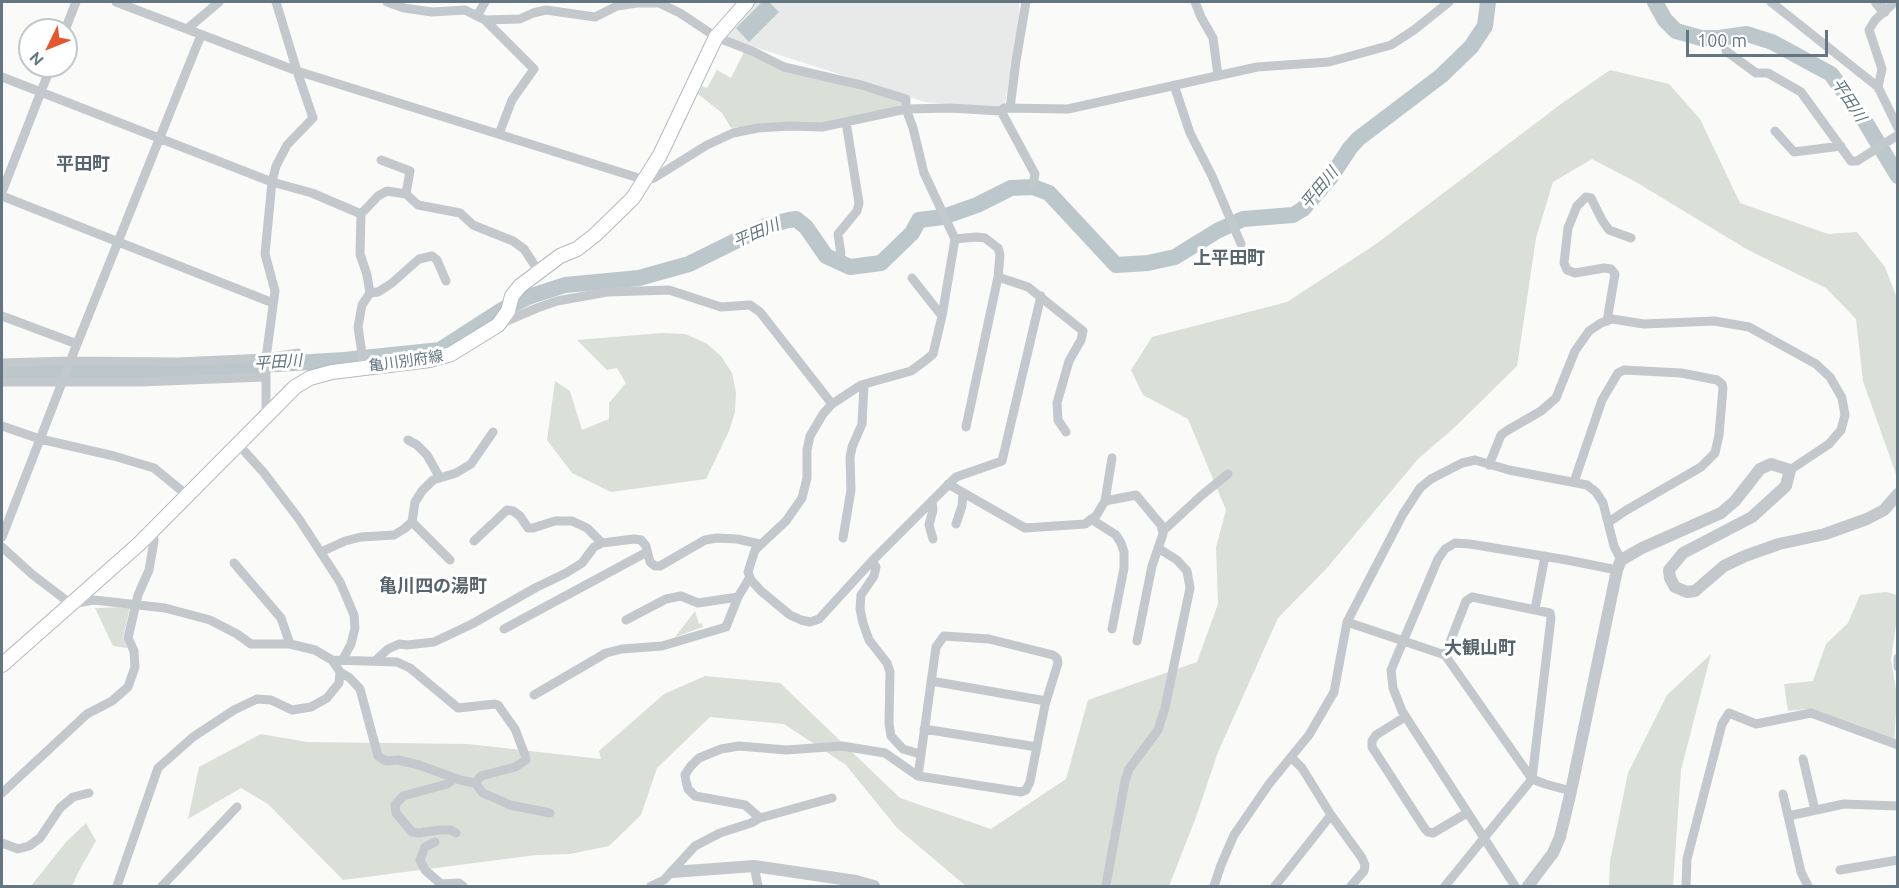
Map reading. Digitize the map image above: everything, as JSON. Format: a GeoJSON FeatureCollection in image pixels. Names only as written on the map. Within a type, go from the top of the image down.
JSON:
{"type":"FeatureCollection","features":[{"type":"Feature","properties":{"kind":"main road","name":"亀川別府線"},"geometry":{"type":"LineString","coordinates":[[2,664],[153,530],[296,387],[310,378],[364,365],[430,360],[451,354],[498,325],[508,311],[512,296],[520,286],[560,256],[577,249],[595,235],[633,198],[660,155],[716,37],[747,2]]}},
{"type":"Feature","properties":{"kind":"street"},"geometry":{"type":"LineString","coordinates":[[70,18],[76,2]]}},
{"type":"Feature","properties":{"kind":"street"},"geometry":{"type":"LineString","coordinates":[[117,2],[297,71],[645,180],[654,178],[707,145],[733,133],[758,128],[822,127],[906,109],[1068,109],[1257,67],[1329,62],[1391,45],[1449,2]]}},
{"type":"Feature","properties":{"kind":"street"},"geometry":{"type":"LineString","coordinates":[[187,29],[219,2]]}},
{"type":"Feature","properties":{"kind":"street"},"geometry":{"type":"LineString","coordinates":[[266,415],[266,358],[275,291],[265,254],[272,183],[276,166],[287,145],[313,117],[276,2]]}},
{"type":"Feature","properties":{"kind":"street"},"geometry":{"type":"LineString","coordinates":[[387,2],[404,8],[432,12],[465,10],[481,18],[534,69],[512,100],[498,134]]}},
{"type":"Feature","properties":{"kind":"street"},"geometry":{"type":"LineString","coordinates":[[481,18],[485,2]]}},
{"type":"Feature","properties":{"kind":"street"},"geometry":{"type":"LineString","coordinates":[[1026,2],[1005,110],[1035,174],[1033,185]]}},
{"type":"Feature","properties":{"kind":"street"},"geometry":{"type":"LineString","coordinates":[[1195,2],[1213,38],[1218,76]]}},
{"type":"Feature","properties":{"kind":"street"},"geometry":{"type":"LineString","coordinates":[[1771,2],[1878,87],[1898,128]]}},
{"type":"Feature","properties":{"kind":"street"},"geometry":{"type":"LineString","coordinates":[[1878,87],[1882,69],[1869,30],[1881,6],[1895,2]]}},
{"type":"Feature","properties":{"kind":"street"},"geometry":{"type":"LineString","coordinates":[[481,18],[520,19],[546,10],[595,16],[617,6],[659,3],[716,37],[784,67],[861,85],[906,99],[906,109],[924,173],[956,239],[942,316],[933,354],[910,371],[864,385],[832,404],[810,436],[807,450],[807,478],[802,498],[786,521],[755,550],[748,572],[760,591],[790,615],[810,622],[819,619],[948,484],[957,477],[1002,461],[1041,296]]}},
{"type":"Feature","properties":{"kind":"street"},"geometry":{"type":"LineString","coordinates":[[2,537],[76,344],[201,35]]}},
{"type":"Feature","properties":{"kind":"street"},"geometry":{"type":"LineString","coordinates":[[1726,51],[1756,74],[1768,73],[1800,92],[1851,161],[1857,161],[1898,135]]}},
{"type":"Feature","properties":{"kind":"street"},"geometry":{"type":"LineString","coordinates":[[2,77],[272,183],[312,194],[361,214]]}},
{"type":"Feature","properties":{"kind":"street"},"geometry":{"type":"LineString","coordinates":[[2,192],[46,78]]}},
{"type":"Feature","properties":{"kind":"street"},"geometry":{"type":"LineString","coordinates":[[1174,85],[1190,133],[1241,244]]}},
{"type":"Feature","properties":{"kind":"street"},"geometry":{"type":"LineString","coordinates":[[841,254],[838,234],[857,211],[859,203],[846,123]]}},
{"type":"Feature","properties":{"kind":"street"},"geometry":{"type":"LineString","coordinates":[[1774,131],[1794,152],[1840,146]]}},
{"type":"Feature","properties":{"kind":"street"},"geometry":{"type":"LineString","coordinates":[[381,160],[410,171],[406,194]]}},
{"type":"Feature","properties":{"kind":"street"},"geometry":{"type":"LineString","coordinates":[[364,365],[358,327],[362,305],[370,293],[367,274],[360,254],[361,214],[378,196],[387,191],[406,194],[418,205],[460,213],[473,225],[524,249],[538,272]]}},
{"type":"Feature","properties":{"kind":"street"},"geometry":{"type":"LineString","coordinates":[[2,196],[273,303]]}},
{"type":"Feature","properties":{"kind":"street"},"geometry":{"type":"LineString","coordinates":[[1607,321],[1615,274],[1611,269],[1604,268],[1575,273],[1568,270],[1564,263],[1568,228],[1577,206],[1586,197],[1592,198],[1609,230],[1631,238]]}},
{"type":"Feature","properties":{"kind":"street"},"geometry":{"type":"LineString","coordinates":[[956,239],[976,237],[991,241],[998,248],[1000,255],[998,277],[966,427]]}},
{"type":"Feature","properties":{"kind":"street"},"geometry":{"type":"LineString","coordinates":[[370,293],[378,292],[392,284],[419,259],[432,256],[437,260],[446,281]]}},
{"type":"Feature","properties":{"kind":"street"},"geometry":{"type":"LineString","coordinates":[[998,277],[1028,287],[1083,331],[1081,340],[1069,361],[1057,403],[1058,420],[1066,432]]}},
{"type":"Feature","properties":{"kind":"street"},"geometry":{"type":"LineString","coordinates":[[912,278],[942,316]]}},
{"type":"Feature","properties":{"kind":"street"},"geometry":{"type":"LineString","coordinates":[[498,325],[557,301],[607,292],[669,290],[721,307],[750,305],[760,312],[832,404]]}},
{"type":"Feature","properties":{"kind":"street"},"geometry":{"type":"LineString","coordinates":[[2,316],[76,344]]}},
{"type":"Feature","properties":{"kind":"street"},"geometry":{"type":"LineString","coordinates":[[1489,465],[1501,435],[1542,411],[1556,398],[1575,351],[1588,331],[1612,319],[1644,324],[1714,321],[1749,327],[1816,364],[1830,377],[1842,398],[1845,415],[1841,430],[1829,444],[1790,470],[1786,486],[1752,517],[1683,553],[1669,570],[1675,587],[1687,592],[1695,591],[1724,566],[1744,556],[1779,544],[1825,534],[1867,519],[1884,510],[1898,494]]}},
{"type":"Feature","properties":{"kind":"street"},"geometry":{"type":"LineString","coordinates":[[2,363],[178,362],[266,358],[298,353]]}},
{"type":"Feature","properties":{"kind":"street"},"geometry":{"type":"LineString","coordinates":[[1574,482],[1602,400],[1618,374],[1624,370],[1680,373],[1717,380],[1722,384],[1719,435],[1715,453],[1701,467],[1609,522]]}},
{"type":"Feature","properties":{"kind":"street"},"geometry":{"type":"LineString","coordinates":[[2,382],[140,382],[266,374]]}},
{"type":"Feature","properties":{"kind":"street"},"geometry":{"type":"LineString","coordinates":[[843,538],[851,490],[850,458],[862,424],[864,385]]}},
{"type":"Feature","properties":{"kind":"street"},"geometry":{"type":"LineString","coordinates":[[2,426],[40,439],[154,468],[187,495]]}},
{"type":"Feature","properties":{"kind":"street"},"geometry":{"type":"LineString","coordinates":[[321,552],[345,541],[361,537],[394,535],[404,530],[412,522],[415,502],[422,491],[433,480],[456,473],[471,464],[493,432]]}},
{"type":"Feature","properties":{"kind":"street"},"geometry":{"type":"LineString","coordinates":[[408,440],[427,455],[440,478]]}},
{"type":"Feature","properties":{"kind":"street"},"geometry":{"type":"LineString","coordinates":[[238,444],[264,473],[340,582],[354,615],[355,628],[351,644],[343,659]]}},
{"type":"Feature","properties":{"kind":"street"},"geometry":{"type":"LineString","coordinates":[[948,484],[1025,528],[1085,524],[1096,516],[1105,501],[1112,458]]}},
{"type":"Feature","properties":{"kind":"street"},"geometry":{"type":"LineString","coordinates":[[1214,886],[1234,835],[1269,784],[1309,735],[1334,692],[1347,622],[1403,514],[1420,488],[1431,479],[1462,463],[1475,460],[1509,470],[1587,485],[1596,492],[1603,503],[1619,565],[1560,837],[1553,853],[1528,886]]}},
{"type":"Feature","properties":{"kind":"street"},"geometry":{"type":"LineString","coordinates":[[1515,886],[1405,717],[1393,688],[1391,670],[1438,559],[1445,549],[1455,543],[1619,565],[1642,548],[1721,513],[1735,501],[1760,469],[1771,464],[1790,470]]}},
{"type":"Feature","properties":{"kind":"street"},"geometry":{"type":"LineString","coordinates":[[1137,641],[1152,566],[1163,531],[1228,474]]}},
{"type":"Feature","properties":{"kind":"street"},"geometry":{"type":"LineString","coordinates":[[956,524],[962,506],[963,493]]}},
{"type":"Feature","properties":{"kind":"street"},"geometry":{"type":"LineString","coordinates":[[1105,501],[1136,495],[1161,525],[1163,531]]}},
{"type":"Feature","properties":{"kind":"street"},"geometry":{"type":"LineString","coordinates":[[932,501],[933,510],[929,525],[933,539]]}},
{"type":"Feature","properties":{"kind":"street"},"geometry":{"type":"LineString","coordinates":[[474,541],[507,510],[520,516],[528,528],[555,521],[572,521],[587,528],[602,543]]}},
{"type":"Feature","properties":{"kind":"street"},"geometry":{"type":"LineString","coordinates":[[1091,519],[1116,535],[1124,552],[1124,568],[1112,629]]}},
{"type":"Feature","properties":{"kind":"street"},"geometry":{"type":"LineString","coordinates":[[412,522],[450,560]]}},
{"type":"Feature","properties":{"kind":"street"},"geometry":{"type":"LineString","coordinates":[[2,793],[87,714],[112,700],[128,687],[135,667],[134,651],[128,638],[136,604],[149,570],[154,541],[153,530]]}},
{"type":"Feature","properties":{"kind":"street"},"geometry":{"type":"LineString","coordinates":[[376,660],[388,649],[399,644],[434,642],[472,624],[566,573],[582,563],[594,547],[602,543],[641,540],[646,546],[650,562],[655,566],[660,566],[705,540],[737,539],[760,544]]}},
{"type":"Feature","properties":{"kind":"street"},"geometry":{"type":"LineString","coordinates":[[2,547],[33,575],[71,604],[94,600],[165,608],[210,620],[251,644],[290,644],[315,650],[332,660],[340,672],[350,678],[360,689],[378,756],[386,761],[409,762],[475,783],[483,793],[510,805],[550,813]]}},
{"type":"Feature","properties":{"kind":"street"},"geometry":{"type":"LineString","coordinates":[[1106,885],[1125,781],[1129,769],[1158,730],[1165,708],[1190,588],[1187,571],[1177,560],[1158,548]]}},
{"type":"Feature","properties":{"kind":"street"},"geometry":{"type":"LineString","coordinates":[[504,629],[647,552]]}},
{"type":"Feature","properties":{"kind":"street"},"geometry":{"type":"LineString","coordinates":[[1535,609],[1545,556]]}},
{"type":"Feature","properties":{"kind":"street"},"geometry":{"type":"LineString","coordinates":[[872,561],[876,567],[874,576],[861,595],[860,609],[869,640],[887,663],[890,672],[888,723],[891,736],[903,749],[920,754]]}},
{"type":"Feature","properties":{"kind":"street"},"geometry":{"type":"LineString","coordinates":[[234,563],[281,618],[290,644]]}},
{"type":"Feature","properties":{"kind":"street"},"geometry":{"type":"LineString","coordinates":[[534,695],[606,653],[622,649],[662,646],[726,627],[738,597],[750,577]]}},
{"type":"Feature","properties":{"kind":"street"},"geometry":{"type":"LineString","coordinates":[[626,620],[666,599],[681,596],[698,603],[738,597]]}},
{"type":"Feature","properties":{"kind":"street"},"geometry":{"type":"LineString","coordinates":[[1445,654],[1466,601],[1472,597],[1550,613],[1532,779],[1445,886]]}},
{"type":"Feature","properties":{"kind":"street"},"geometry":{"type":"LineString","coordinates":[[1347,622],[1445,654],[1532,779],[1571,791]]}},
{"type":"Feature","properties":{"kind":"street"},"geometry":{"type":"LineString","coordinates":[[760,818],[745,805],[695,796],[688,789],[686,781],[685,775],[690,767],[699,758],[720,749],[739,746],[786,750],[842,746],[885,753],[918,776],[1021,792],[1026,790],[1030,782],[1046,701],[1058,663],[1057,658],[1053,655],[989,639],[944,636],[936,647],[918,776]]}},
{"type":"Feature","properties":{"kind":"street"},"geometry":{"type":"LineString","coordinates":[[1898,658],[1898,667]]}},
{"type":"Feature","properties":{"kind":"street"},"geometry":{"type":"LineString","coordinates":[[332,660],[397,662],[410,668],[458,708],[498,705],[515,729],[525,760],[515,768],[481,776],[475,783]]}},
{"type":"Feature","properties":{"kind":"street"},"geometry":{"type":"LineString","coordinates":[[117,886],[158,768],[193,737],[234,710],[257,699],[271,700],[292,710],[311,707],[327,698],[339,683],[340,672]]}},
{"type":"Feature","properties":{"kind":"street"},"geometry":{"type":"LineString","coordinates":[[931,681],[1046,701]]}},
{"type":"Feature","properties":{"kind":"street"},"geometry":{"type":"LineString","coordinates":[[1686,886],[1687,859],[1722,724],[1729,713],[1756,724],[1811,713],[1898,745]]}},
{"type":"Feature","properties":{"kind":"street"},"geometry":{"type":"LineString","coordinates":[[1405,717],[1376,735],[1372,741],[1372,747],[1428,832],[1433,833],[1467,813]]}},
{"type":"Feature","properties":{"kind":"street"},"geometry":{"type":"LineString","coordinates":[[924,729],[1037,747]]}},
{"type":"Feature","properties":{"kind":"street"},"geometry":{"type":"LineString","coordinates":[[1292,757],[1302,768],[1331,815],[1362,858],[1365,865],[1364,871],[1351,886]]}},
{"type":"Feature","properties":{"kind":"street"},"geometry":{"type":"LineString","coordinates":[[1803,759],[1815,810]]}},
{"type":"Feature","properties":{"kind":"street"},"geometry":{"type":"LineString","coordinates":[[455,778],[447,784],[403,795],[395,805],[396,813],[412,832],[451,830],[456,833]]}},
{"type":"Feature","properties":{"kind":"street"},"geometry":{"type":"LineString","coordinates":[[2,843],[18,849],[29,846],[39,838],[60,808],[74,797],[89,792]]}},
{"type":"Feature","properties":{"kind":"street"},"geometry":{"type":"LineString","coordinates":[[1783,794],[1801,872],[1808,886]]}},
{"type":"Feature","properties":{"kind":"street"},"geometry":{"type":"LineString","coordinates":[[651,886],[664,880],[673,872],[695,846],[720,833],[760,818],[832,798]]}},
{"type":"Feature","properties":{"kind":"street"},"geometry":{"type":"LineString","coordinates":[[1788,816],[1844,804],[1898,806]]}},
{"type":"Feature","properties":{"kind":"street"},"geometry":{"type":"LineString","coordinates":[[162,886],[237,807]]}},
{"type":"Feature","properties":{"kind":"street"},"geometry":{"type":"LineString","coordinates":[[1275,886],[1331,815]]}},
{"type":"Feature","properties":{"kind":"street"},"geometry":{"type":"LineString","coordinates":[[435,842],[425,847],[420,860],[425,870],[441,884],[459,883],[463,886]]}},
{"type":"Feature","properties":{"kind":"street"},"geometry":{"type":"LineString","coordinates":[[1840,870],[1898,860]]}},
{"type":"Feature","properties":{"kind":"street"},"geometry":{"type":"LineString","coordinates":[[673,872],[754,866],[874,886]]}},
{"type":"Feature","properties":{"kind":"street"},"geometry":{"type":"LineString","coordinates":[[754,866],[758,886]]}},
{"type":"Feature","properties":{"kind":"shaded area"},"geometry":{"type":"Polygon","coordinates":[[[754,2],[1019,2],[1019,26],[1004,108],[925,102],[721,36],[754,2]]]}},
{"type":"Feature","properties":{"kind":"shaded area"},"geometry":{"type":"Polygon","coordinates":[[[762,2],[769,2],[779,12],[749,42],[736,28],[762,2]]]}},
{"type":"Feature","properties":{"kind":"shaded area"},"geometry":{"type":"Polygon","coordinates":[[[745,50],[813,77],[903,101],[903,106],[822,124],[778,123],[731,128],[722,113],[698,94],[702,86],[707,88],[717,70],[731,78],[745,50]]]}},
{"type":"Feature","properties":{"kind":"shaded area"},"geometry":{"type":"Polygon","coordinates":[[[1610,70],[1669,84],[1700,119],[1740,203],[1828,234],[1857,232],[1885,267],[1898,301],[1897,477],[1863,381],[1856,319],[1826,288],[1748,250],[1636,182],[1592,159],[1553,182],[1536,238],[1517,366],[1455,427],[1418,459],[1327,568],[1278,618],[1218,752],[1169,886],[966,886],[897,828],[846,765],[784,724],[710,717],[657,768],[641,815],[609,846],[570,854],[536,855],[343,880],[268,804],[241,788],[188,819],[199,767],[261,734],[307,742],[468,744],[601,759],[599,751],[664,694],[705,676],[780,683],[900,798],[991,829],[1066,779],[1088,700],[1197,662],[1218,604],[1216,547],[1226,510],[1188,419],[1143,395],[1131,370],[1152,337],[1287,302],[1376,244],[1561,104],[1610,70]]]}},
{"type":"Feature","properties":{"kind":"shaded area"},"geometry":{"type":"Polygon","coordinates":[[[662,333],[685,334],[706,343],[721,356],[732,373],[736,392],[735,412],[729,431],[706,479],[611,492],[572,473],[547,440],[555,381],[570,391],[582,430],[609,419],[609,403],[626,383],[617,368],[607,370],[577,340],[662,333]]]}},
{"type":"Feature","properties":{"kind":"shaded area"},"geometry":{"type":"Polygon","coordinates":[[[1886,592],[1897,595],[1897,617],[1891,660],[1897,695],[1894,744],[1808,709],[1788,711],[1784,684],[1813,681],[1826,644],[1848,623],[1860,595],[1886,592]]]}},
{"type":"Feature","properties":{"kind":"shaded area"},"geometry":{"type":"Polygon","coordinates":[[[130,607],[123,638],[127,648],[113,646],[95,608],[130,607]]]}},
{"type":"Feature","properties":{"kind":"shaded area"},"geometry":{"type":"Polygon","coordinates":[[[695,611],[699,624],[702,623],[703,627],[675,637],[695,611]]]}},
{"type":"Feature","properties":{"kind":"shaded area"},"geometry":{"type":"Polygon","coordinates":[[[1711,654],[1681,770],[1673,886],[1609,886],[1610,861],[1628,773],[1667,695],[1711,654]]]}},
{"type":"Feature","properties":{"kind":"shaded area"},"geometry":{"type":"Polygon","coordinates":[[[86,823],[96,841],[72,886],[31,886],[66,842],[86,823]]]}},
{"type":"Feature","properties":{"kind":"waterway","name":"平田川"},"geometry":{"type":"LineString","coordinates":[[2,371],[177,370],[344,360],[440,350],[502,310],[528,297],[565,285],[639,278],[689,264],[766,226],[789,220],[796,219],[806,227],[826,256],[850,267],[881,263],[912,233],[919,220],[943,217],[977,205],[1011,188],[1033,187],[1049,193],[1116,265],[1148,263],[1175,257],[1217,231],[1243,219],[1293,215],[1303,209],[1330,178],[1358,139],[1441,76],[1471,47],[1485,26],[1488,2]]}},
{"type":"Feature","properties":{"kind":"waterway","name":"平田川"},"geometry":{"type":"LineString","coordinates":[[1655,2],[1665,20],[1676,31],[1701,38],[1747,34],[1772,42],[1831,74],[1864,120],[1898,176]]}},
{"type":"Feature","properties":{"kind":"district","name":"平田町"},"geometry":{"type":"Point","coordinates":[83,164]}},
{"type":"Feature","properties":{"kind":"district","name":"上平田町"},"geometry":{"type":"Point","coordinates":[1229,258]}},
{"type":"Feature","properties":{"kind":"district","name":"亀川四の湯町"},"geometry":{"type":"Point","coordinates":[433,586]}},
{"type":"Feature","properties":{"kind":"district","name":"大観山町"},"geometry":{"type":"Point","coordinates":[1480,648]}}]}
